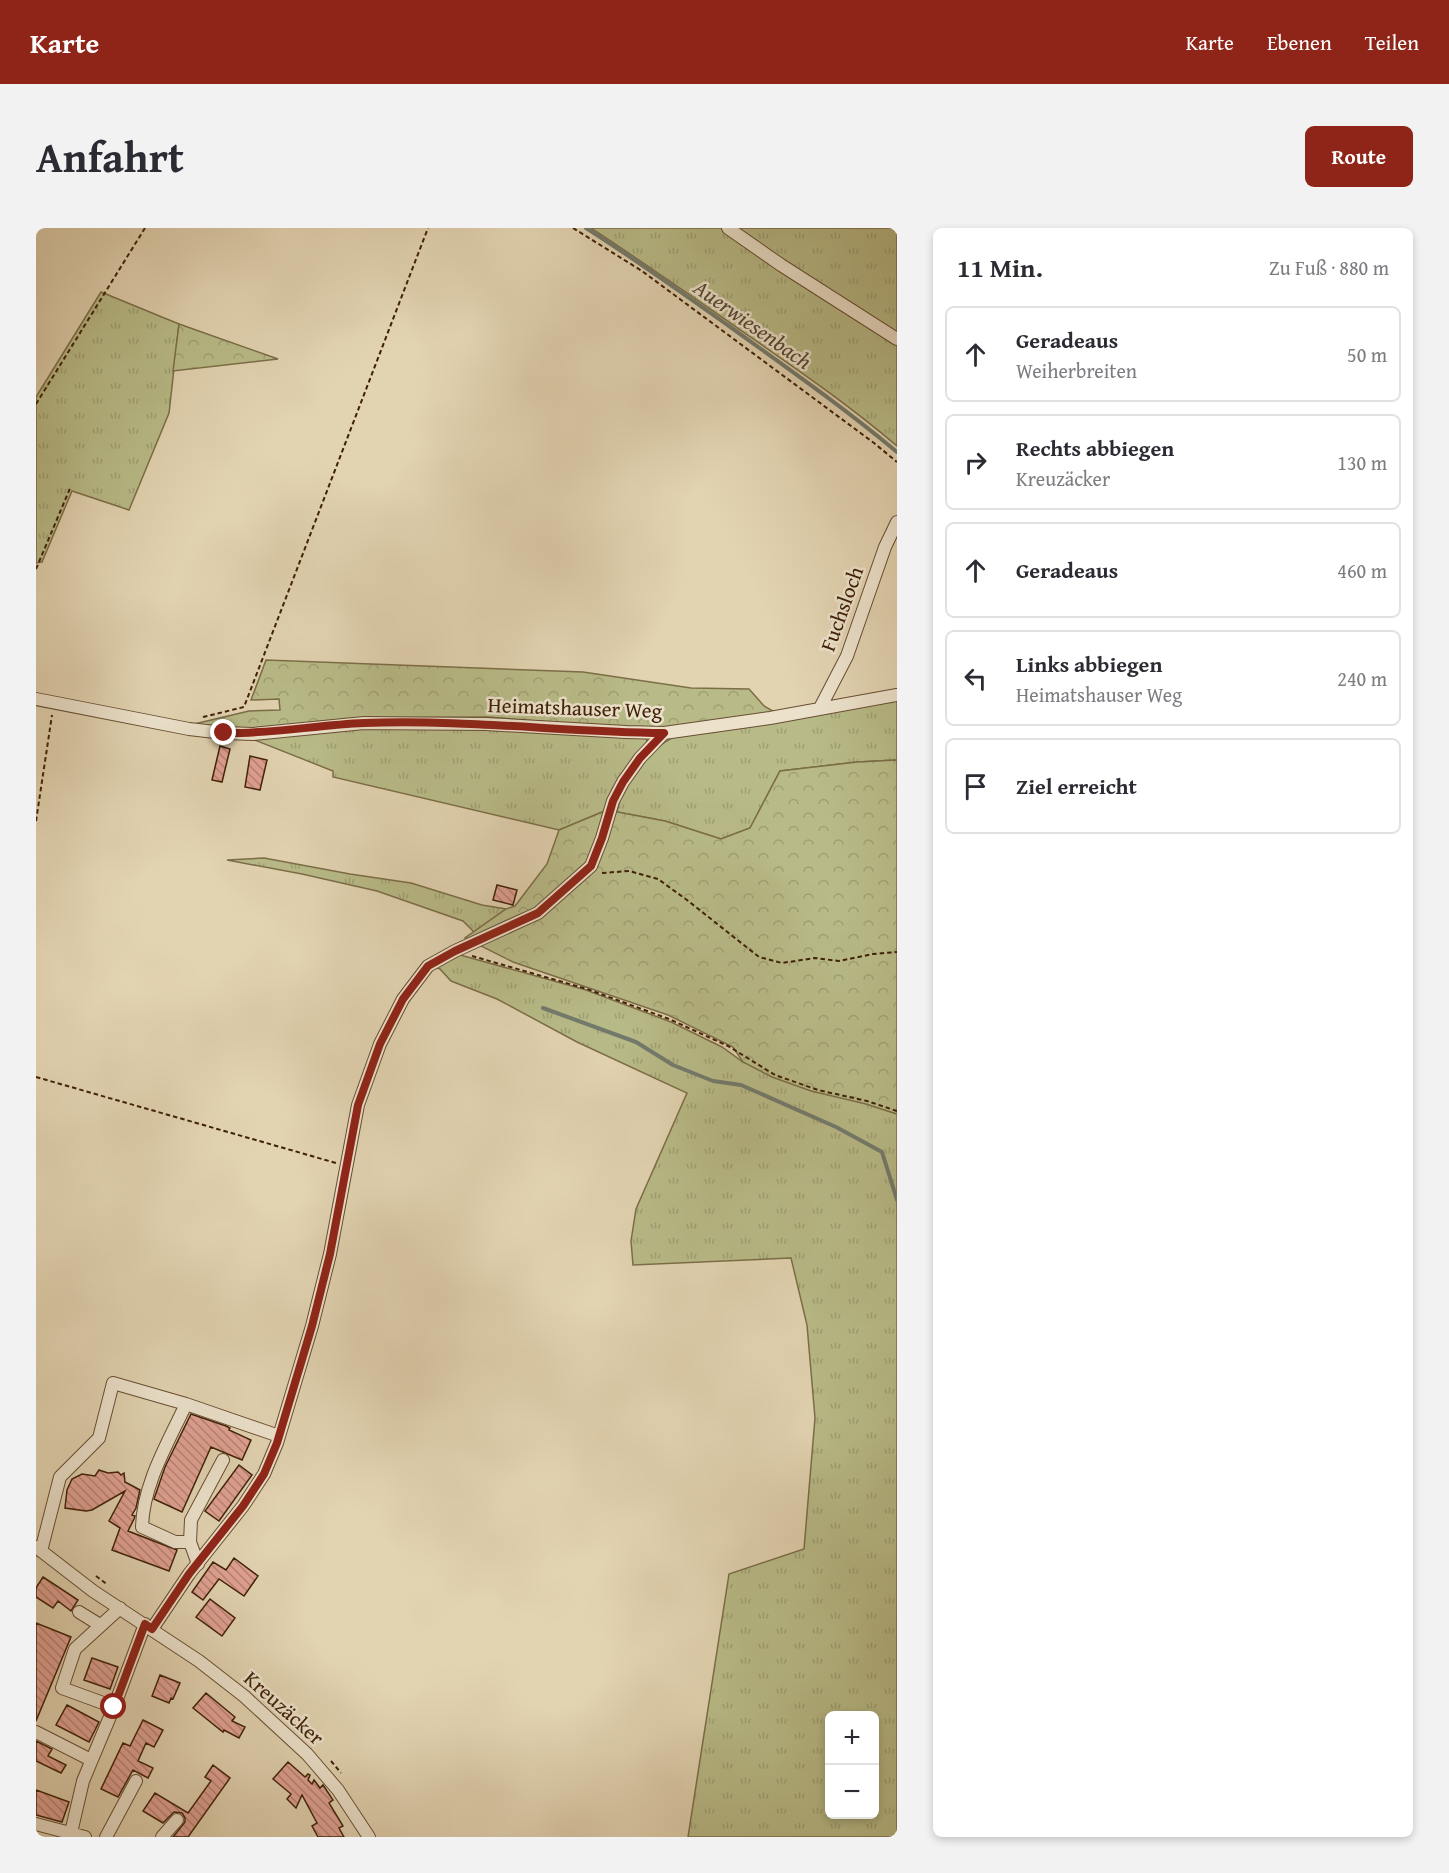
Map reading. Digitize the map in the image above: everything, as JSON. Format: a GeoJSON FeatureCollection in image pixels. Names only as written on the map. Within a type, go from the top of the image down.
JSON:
{"type":"FeatureCollection","features":[{"type":"Feature","properties":{"kind":"street"},"geometry":{"type":"LineString","coordinates":[[728,228],[897,339]]}},
{"type":"Feature","properties":{"kind":"street","name":"Fuchsloch"},"geometry":{"type":"LineString","coordinates":[[820,708],[847,656],[885,547],[897,522]]}},
{"type":"Feature","properties":{"kind":"street","name":"Heimatshauser Weg"},"geometry":{"type":"LineString","coordinates":[[36,699],[189,729],[224,733],[253,734],[364,723],[486,724],[664,733],[770,718],[897,695]]}},
{"type":"Feature","properties":{"kind":"street"},"geometry":{"type":"LineString","coordinates":[[70,1836],[82,1781],[148,1626],[243,1506],[264,1474],[278,1439],[312,1326],[330,1254],[358,1105],[380,1044],[403,999],[428,966],[538,913],[591,866],[613,801],[623,782],[640,758],[664,733]]}},
{"type":"Feature","properties":{"kind":"street"},"geometry":{"type":"LineString","coordinates":[[39,1549],[60,1477],[99,1438],[112,1383],[186,1404],[278,1439]]}},
{"type":"Feature","properties":{"kind":"street"},"geometry":{"type":"LineString","coordinates":[[186,1404],[151,1480],[142,1512],[142,1527],[175,1542],[190,1542]]}},
{"type":"Feature","properties":{"kind":"street"},"geometry":{"type":"LineString","coordinates":[[198,1564],[190,1542],[191,1520],[224,1460]]}},
{"type":"Feature","properties":{"kind":"street","name":"Kreuzäcker"},"geometry":{"type":"LineString","coordinates":[[39,1549],[93,1591],[199,1661],[244,1696],[307,1754],[338,1790],[369,1837]]}},
{"type":"Feature","properties":{"kind":"street"},"geometry":{"type":"LineString","coordinates":[[114,1707],[62,1688],[75,1649],[120,1608]]}},
{"type":"Feature","properties":{"kind":"street"},"geometry":{"type":"LineString","coordinates":[[79,1612],[99,1625]]}},
{"type":"Feature","properties":{"kind":"street"},"geometry":{"type":"LineString","coordinates":[[36,1731],[91,1760]]}},
{"type":"Feature","properties":{"kind":"street"},"geometry":{"type":"LineString","coordinates":[[106,1837],[136,1781]]}},
{"type":"Feature","properties":{"kind":"street"},"geometry":{"type":"LineString","coordinates":[[162,1837],[177,1820]]}},
{"type":"Feature","properties":{"kind":"street"},"geometry":{"type":"LineString","coordinates":[[36,1824],[70,1836],[85,1837]]}},
{"type":"Feature","properties":{"kind":"path"},"geometry":{"type":"LineString","coordinates":[[36,404],[145,228]]}},
{"type":"Feature","properties":{"kind":"path"},"geometry":{"type":"LineString","coordinates":[[196,719],[244,707],[428,228]]}},
{"type":"Feature","properties":{"kind":"path"},"geometry":{"type":"LineString","coordinates":[[573,228],[642,271],[897,462]]}},
{"type":"Feature","properties":{"kind":"path"},"geometry":{"type":"LineString","coordinates":[[36,568],[71,486]]}},
{"type":"Feature","properties":{"kind":"path"},"geometry":{"type":"LineString","coordinates":[[36,821],[52,723],[53,703]]}},
{"type":"Feature","properties":{"kind":"path"},"geometry":{"type":"LineString","coordinates":[[591,866],[596,873],[629,871],[658,879],[759,957],[782,963],[815,958],[839,961],[897,952]]}},
{"type":"Feature","properties":{"kind":"path"},"geometry":{"type":"LineString","coordinates":[[455,951],[587,988],[669,1019],[728,1046],[774,1075],[818,1090],[867,1101],[897,1111]]}},
{"type":"Feature","properties":{"kind":"path"},"geometry":{"type":"LineString","coordinates":[[36,1077],[346,1166]]}},
{"type":"Feature","properties":{"kind":"green space"},"geometry":{"type":"Polygon","coordinates":[[[591,228],[722,228],[897,342],[897,446],[804,374],[591,228]]]}},
{"type":"Feature","properties":{"kind":"green space"},"geometry":{"type":"Polygon","coordinates":[[[736,228],[897,228],[897,333],[788,265],[736,228]]]}},
{"type":"Feature","properties":{"kind":"green space"},"geometry":{"type":"Polygon","coordinates":[[[101,292],[179,324],[169,413],[129,510],[72,491],[42,562],[36,563],[36,397],[101,292]]]}},
{"type":"Feature","properties":{"kind":"green space"},"geometry":{"type":"Polygon","coordinates":[[[179,324],[278,359],[173,371],[179,324]]]}},
{"type":"Feature","properties":{"kind":"green space"},"geometry":{"type":"Polygon","coordinates":[[[266,660],[583,672],[691,688],[749,689],[764,706],[776,713],[661,728],[625,728],[487,717],[362,718],[254,729],[190,725],[249,711],[280,710],[279,699],[251,700],[266,660]]]}},
{"type":"Feature","properties":{"kind":"green space"},"geometry":{"type":"Polygon","coordinates":[[[897,700],[897,760],[780,771],[750,828],[721,839],[665,821],[617,812],[619,800],[629,777],[645,758],[675,736],[897,700]]]}},
{"type":"Feature","properties":{"kind":"green space"},"geometry":{"type":"Polygon","coordinates":[[[368,725],[642,735],[647,740],[646,746],[607,810],[559,830],[333,777],[333,771],[247,737],[368,725]]]}},
{"type":"Feature","properties":{"kind":"green space"},"geometry":{"type":"Polygon","coordinates":[[[897,760],[897,1114],[811,1091],[772,1077],[743,1062],[733,1047],[668,1015],[513,962],[465,938],[506,909],[515,906],[547,864],[559,830],[607,810],[665,821],[721,839],[750,828],[780,771],[897,760]]]}},
{"type":"Feature","properties":{"kind":"green space"},"geometry":{"type":"Polygon","coordinates":[[[264,858],[411,883],[482,905],[506,909],[474,932],[463,921],[377,891],[227,860],[264,858]]]}},
{"type":"Feature","properties":{"kind":"green space"},"geometry":{"type":"Polygon","coordinates":[[[453,953],[586,990],[671,1022],[722,1047],[743,1062],[897,1114],[897,1837],[688,1837],[729,1574],[804,1549],[815,1418],[807,1325],[791,1258],[633,1265],[631,1241],[636,1209],[687,1093],[577,1042],[497,999],[451,981],[440,969],[432,966],[453,953]]]}},
{"type":"Feature","properties":{"kind":"building"},"geometry":{"type":"Polygon","coordinates":[[[220,746],[230,749],[222,782],[212,780],[220,746]]]}},
{"type":"Feature","properties":{"kind":"building"},"geometry":{"type":"Polygon","coordinates":[[[250,756],[267,760],[260,790],[245,787],[250,756]]]}},
{"type":"Feature","properties":{"kind":"building"},"geometry":{"type":"Polygon","coordinates":[[[497,885],[517,890],[513,905],[493,900],[497,885]]]}},
{"type":"Feature","properties":{"kind":"building"},"geometry":{"type":"Polygon","coordinates":[[[191,1414],[226,1426],[230,1428],[229,1430],[251,1440],[242,1460],[211,1447],[182,1512],[154,1499],[165,1467],[191,1414]]]}},
{"type":"Feature","properties":{"kind":"building"},"geometry":{"type":"Polygon","coordinates":[[[239,1465],[252,1475],[219,1521],[205,1511],[239,1465]]]}},
{"type":"Feature","properties":{"kind":"building"},"geometry":{"type":"Polygon","coordinates":[[[99,1470],[108,1473],[118,1472],[121,1475],[124,1473],[125,1482],[140,1490],[132,1515],[135,1516],[128,1531],[177,1550],[169,1571],[112,1550],[120,1528],[109,1521],[125,1491],[92,1510],[65,1508],[67,1490],[72,1479],[82,1474],[95,1476],[99,1470]]]}},
{"type":"Feature","properties":{"kind":"building"},"geometry":{"type":"Polygon","coordinates":[[[234,1558],[258,1576],[244,1596],[219,1579],[203,1600],[192,1592],[213,1562],[226,1570],[234,1558]]]}},
{"type":"Feature","properties":{"kind":"building"},"geometry":{"type":"Polygon","coordinates":[[[43,1577],[78,1600],[71,1611],[58,1601],[53,1608],[36,1597],[36,1588],[43,1577]]]}},
{"type":"Feature","properties":{"kind":"building"},"geometry":{"type":"Polygon","coordinates":[[[210,1599],[235,1618],[222,1636],[196,1617],[210,1599]]]}},
{"type":"Feature","properties":{"kind":"building"},"geometry":{"type":"Polygon","coordinates":[[[36,1623],[71,1637],[36,1721],[36,1623]]]}},
{"type":"Feature","properties":{"kind":"building"},"geometry":{"type":"Polygon","coordinates":[[[92,1658],[118,1667],[110,1689],[84,1680],[92,1658]]]}},
{"type":"Feature","properties":{"kind":"building"},"geometry":{"type":"Polygon","coordinates":[[[160,1675],[180,1683],[169,1703],[152,1696],[160,1675]]]}},
{"type":"Feature","properties":{"kind":"building"},"geometry":{"type":"Polygon","coordinates":[[[206,1693],[235,1717],[232,1721],[245,1727],[239,1738],[224,1730],[223,1732],[193,1708],[206,1693]]]}},
{"type":"Feature","properties":{"kind":"building"},"geometry":{"type":"Polygon","coordinates":[[[67,1705],[99,1722],[89,1742],[56,1725],[67,1705]]]}},
{"type":"Feature","properties":{"kind":"building"},"geometry":{"type":"Polygon","coordinates":[[[143,1720],[163,1730],[154,1747],[146,1743],[138,1761],[153,1768],[148,1778],[133,1770],[118,1797],[101,1789],[123,1743],[130,1746],[143,1720]]]}},
{"type":"Feature","properties":{"kind":"building"},"geometry":{"type":"Polygon","coordinates":[[[36,1741],[52,1749],[48,1756],[66,1765],[61,1773],[36,1761],[36,1741]]]}},
{"type":"Feature","properties":{"kind":"building"},"geometry":{"type":"Polygon","coordinates":[[[288,1762],[305,1777],[310,1775],[308,1780],[312,1784],[314,1780],[320,1788],[323,1785],[333,1800],[329,1803],[343,1826],[339,1828],[344,1837],[318,1837],[312,1826],[317,1823],[302,1795],[296,1808],[287,1799],[291,1794],[273,1779],[288,1762]]]}},
{"type":"Feature","properties":{"kind":"building"},"geometry":{"type":"Polygon","coordinates":[[[213,1765],[230,1778],[188,1837],[173,1837],[185,1822],[182,1813],[174,1812],[163,1823],[143,1811],[155,1793],[188,1813],[211,1781],[205,1777],[213,1765]]]}},
{"type":"Feature","properties":{"kind":"building"},"geometry":{"type":"Polygon","coordinates":[[[36,1790],[69,1802],[62,1822],[36,1815],[36,1790]]]}},
{"type":"Feature","properties":{"kind":"waterway","name":"Auerwiesenbach"},"geometry":{"type":"LineString","coordinates":[[586,228],[772,357],[897,452]]}},
{"type":"Feature","properties":{"kind":"waterway"},"geometry":{"type":"LineString","coordinates":[[543,1008],[636,1042],[673,1065],[713,1081],[741,1085],[836,1127],[882,1152],[897,1200]]}},
{"type":"Feature","properties":{"kind":"route"},"geometry":{"type":"LineString","coordinates":[[114,1707],[145,1624],[152,1629],[189,1574],[243,1506],[264,1474],[279,1436],[312,1326],[330,1254],[358,1105],[380,1044],[403,999],[428,966],[538,913],[591,866],[613,801],[623,782],[640,758],[664,733],[486,724],[364,723],[253,734],[224,733]]}}]}
